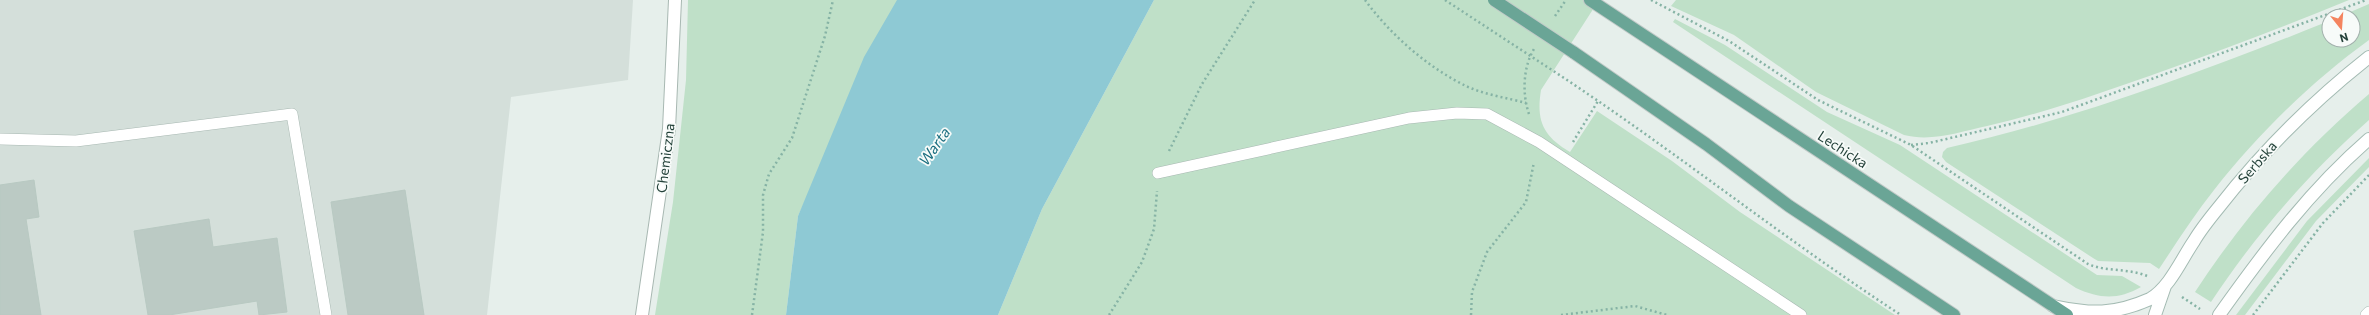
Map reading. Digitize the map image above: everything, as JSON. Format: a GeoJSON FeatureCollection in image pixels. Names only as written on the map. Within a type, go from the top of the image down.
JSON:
{"type":"FeatureCollection","features":[{"type":"Feature","properties":{"kind":"main road"},"geometry":{"type":"LineString","coordinates":[[1494,0],[1573,52],[1706,144],[1789,206],[1954,315]]}},
{"type":"Feature","properties":{"kind":"main road","name":"Lechicka"},"geometry":{"type":"LineString","coordinates":[[1590,0],[2067,315]]}},
{"type":"Feature","properties":{"kind":"street","name":"Chemiczna"},"geometry":{"type":"LineString","coordinates":[[642,315],[669,130],[675,0]]}},
{"type":"Feature","properties":{"kind":"street","name":"Serbska"},"geometry":{"type":"LineString","coordinates":[[2053,306],[2108,315],[2131,308],[2151,298],[2165,285],[2219,207],[2272,144],[2326,93],[2369,57]]}},
{"type":"Feature","properties":{"kind":"street"},"geometry":{"type":"LineString","coordinates":[[2219,315],[2269,245],[2311,195],[2369,139]]}},
{"type":"Feature","properties":{"kind":"street","name":"Serbska"},"geometry":{"type":"LineString","coordinates":[[2155,315],[2165,285]]}},
{"type":"Feature","properties":{"kind":"lane"},"geometry":{"type":"LineString","coordinates":[[1158,173],[1409,118],[1457,113],[1487,114],[1539,142],[1563,157],[1801,315]]}},
{"type":"Feature","properties":{"kind":"lane"},"geometry":{"type":"LineString","coordinates":[[0,139],[76,140],[292,114],[326,315]]}},
{"type":"Feature","properties":{"kind":"lane"},"geometry":{"type":"LineString","coordinates":[[2366,315],[2369,312]]}},
{"type":"Feature","properties":{"kind":"path"},"geometry":{"type":"LineString","coordinates":[[752,315],[762,232],[762,195],[769,174],[792,138],[825,36],[833,0]]}},
{"type":"Feature","properties":{"kind":"path"},"geometry":{"type":"LineString","coordinates":[[1109,315],[1142,262],[1154,228],[1158,173],[1202,84],[1254,0]]}},
{"type":"Feature","properties":{"kind":"path"},"geometry":{"type":"LineString","coordinates":[[1365,0],[1378,17],[1419,56],[1465,86],[1526,103]]}},
{"type":"Feature","properties":{"kind":"path"},"geometry":{"type":"LineString","coordinates":[[1445,0],[1598,101],[1744,207],[1901,315]]}},
{"type":"Feature","properties":{"kind":"path"},"geometry":{"type":"LineString","coordinates":[[1554,19],[1566,0]]}},
{"type":"Feature","properties":{"kind":"path"},"geometry":{"type":"LineString","coordinates":[[1651,0],[1657,5],[1729,41],[1818,100],[1911,145],[2088,264],[2096,267],[2129,270],[2151,277]]}},
{"type":"Feature","properties":{"kind":"path"},"geometry":{"type":"LineString","coordinates":[[1657,5],[1660,0]]}},
{"type":"Feature","properties":{"kind":"path"},"geometry":{"type":"LineString","coordinates":[[1911,145],[1929,143],[2062,112],[2366,0]]}},
{"type":"Feature","properties":{"kind":"path"},"geometry":{"type":"LineString","coordinates":[[1471,315],[1472,292],[1487,252],[1526,202],[1539,142],[1526,103],[1524,81],[1529,57],[1537,44]]}},
{"type":"Feature","properties":{"kind":"path"},"geometry":{"type":"LineString","coordinates":[[1563,157],[1598,101]]}},
{"type":"Feature","properties":{"kind":"path"},"geometry":{"type":"LineString","coordinates":[[2253,315],[2323,223],[2369,175]]}},
{"type":"Feature","properties":{"kind":"path"},"geometry":{"type":"LineString","coordinates":[[1561,315],[1635,306],[1666,315]]}},
{"type":"Feature","properties":{"kind":"shaded area"},"geometry":{"type":"Polygon","coordinates":[[[0,0],[633,0],[628,80],[511,97],[487,315],[0,315],[0,0]]]}},
{"type":"Feature","properties":{"kind":"green space"},"geometry":{"type":"Polygon","coordinates":[[[688,0],[898,0],[798,216],[786,315],[655,315],[673,202],[686,80],[688,0]]]}},
{"type":"Feature","properties":{"kind":"green space"},"geometry":{"type":"Polygon","coordinates":[[[1154,0],[1599,0],[1541,90],[1541,119],[1548,134],[1553,140],[1570,152],[1597,111],[1672,161],[1740,212],[1895,315],[998,315],[1042,209],[1154,0]]]}},
{"type":"Feature","properties":{"kind":"green space"},"geometry":{"type":"Polygon","coordinates":[[[1676,0],[2349,0],[2329,8],[2321,8],[2321,11],[2281,27],[2144,78],[2077,101],[1987,126],[1935,137],[1914,137],[1904,135],[1816,92],[1734,35],[1671,6],[1676,0]]]}},
{"type":"Feature","properties":{"kind":"green space"},"geometry":{"type":"Polygon","coordinates":[[[2369,4],[2369,40],[2361,46],[2361,8],[2360,8],[2369,4]]]}},
{"type":"Feature","properties":{"kind":"green space"},"geometry":{"type":"Polygon","coordinates":[[[1675,19],[1725,45],[1827,112],[1900,145],[2097,275],[2122,276],[2141,287],[2117,296],[2101,296],[2076,288],[1673,22],[1675,19]]]}},
{"type":"Feature","properties":{"kind":"green space"},"geometry":{"type":"Polygon","coordinates":[[[2321,24],[2321,48],[2358,48],[2327,73],[2267,129],[2231,169],[2207,199],[2159,269],[2150,263],[2098,261],[1946,162],[1942,157],[1943,152],[1947,148],[2045,123],[2093,108],[2235,58],[2321,24]]]}},
{"type":"Feature","properties":{"kind":"green space"},"geometry":{"type":"Polygon","coordinates":[[[2369,94],[2369,120],[2304,183],[2284,206],[2246,252],[2211,302],[2195,292],[2233,238],[2275,187],[2320,139],[2369,94]]]}},
{"type":"Feature","properties":{"kind":"green space"},"geometry":{"type":"Polygon","coordinates":[[[2369,158],[2369,167],[2316,221],[2245,315],[2236,315],[2307,221],[2369,158]]]}},
{"type":"Feature","properties":{"kind":"water","name":"Warta"},"geometry":{"type":"Polygon","coordinates":[[[897,0],[1154,0],[1042,209],[998,315],[786,315],[798,216],[864,57],[897,0]]]}},
{"type":"Feature","properties":{"kind":"building"},"geometry":{"type":"Polygon","coordinates":[[[34,180],[39,217],[26,219],[41,315],[0,315],[0,185],[34,180]]]}},
{"type":"Feature","properties":{"kind":"building"},"geometry":{"type":"Polygon","coordinates":[[[405,190],[424,315],[348,315],[331,202],[405,190]]]}},
{"type":"Feature","properties":{"kind":"building"},"geometry":{"type":"Polygon","coordinates":[[[209,219],[213,247],[277,238],[287,312],[259,315],[257,301],[169,315],[148,315],[134,231],[209,219]]]}}]}
